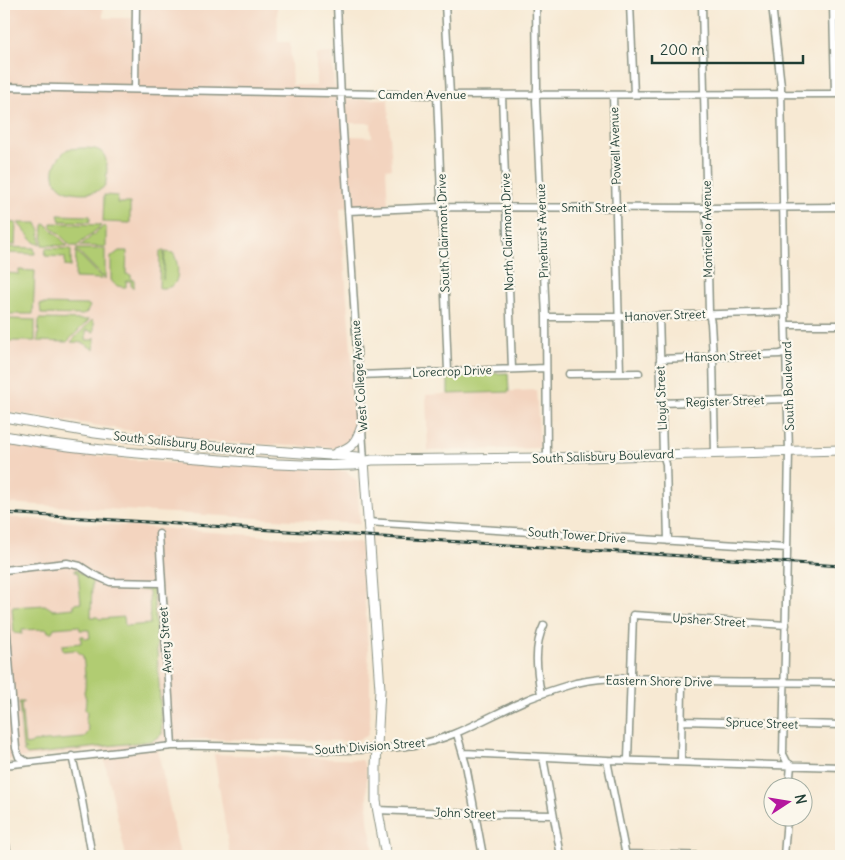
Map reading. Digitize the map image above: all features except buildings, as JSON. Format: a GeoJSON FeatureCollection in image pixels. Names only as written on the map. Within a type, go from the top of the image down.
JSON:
{"type":"FeatureCollection","features":[{"type":"Feature","properties":{"kind":"main road","name":"South Salisbury Boulevard"},"geometry":{"type":"LineString","coordinates":[[4,417],[97,433],[236,449],[358,456],[364,461]]}},
{"type":"Feature","properties":{"kind":"main road"},"geometry":{"type":"LineString","coordinates":[[329,455],[346,449],[356,442],[362,426]]}},
{"type":"Feature","properties":{"kind":"main road","name":"South Salisbury Boulevard"},"geometry":{"type":"LineString","coordinates":[[4,436],[109,451],[257,463],[340,465],[357,465],[364,461],[841,450]]}},
{"type":"Feature","properties":{"kind":"main road"},"geometry":{"type":"LineString","coordinates":[[198,458],[210,454],[232,456],[236,454],[236,449]]}},
{"type":"Feature","properties":{"kind":"main road","name":"West College Avenue"},"geometry":{"type":"LineString","coordinates":[[364,461],[380,689],[376,766],[377,810],[386,856]]}},
{"type":"Feature","properties":{"kind":"main road"},"geometry":{"type":"LineString","coordinates":[[340,465],[354,470],[366,489]]}},
{"type":"Feature","properties":{"kind":"street"},"geometry":{"type":"LineString","coordinates":[[134,89],[136,4]]}},
{"type":"Feature","properties":{"kind":"street","name":"West College Avenue"},"geometry":{"type":"LineString","coordinates":[[337,4],[340,94],[364,461]]}},
{"type":"Feature","properties":{"kind":"street"},"geometry":{"type":"LineString","coordinates":[[445,4],[450,95]]}},
{"type":"Feature","properties":{"kind":"street","name":"Pinehurst Avenue"},"geometry":{"type":"LineString","coordinates":[[536,4],[536,94],[546,317],[547,458]]}},
{"type":"Feature","properties":{"kind":"street"},"geometry":{"type":"LineString","coordinates":[[630,4],[634,94]]}},
{"type":"Feature","properties":{"kind":"street","name":"Monticello Avenue"},"geometry":{"type":"LineString","coordinates":[[702,4],[709,313],[713,357],[715,453]]}},
{"type":"Feature","properties":{"kind":"street","name":"South Boulevard"},"geometry":{"type":"LineString","coordinates":[[772,4],[781,94],[786,352],[790,451],[783,754],[791,765]]}},
{"type":"Feature","properties":{"kind":"street"},"geometry":{"type":"LineString","coordinates":[[833,4],[838,94]]}},
{"type":"Feature","properties":{"kind":"street"},"geometry":{"type":"LineString","coordinates":[[834,18],[841,18]]}},
{"type":"Feature","properties":{"kind":"street","name":"Camden Avenue"},"geometry":{"type":"LineString","coordinates":[[4,87],[437,95],[838,94]]}},
{"type":"Feature","properties":{"kind":"street","name":"South Clairmont Drive"},"geometry":{"type":"LineString","coordinates":[[437,95],[448,371]]}},
{"type":"Feature","properties":{"kind":"street","name":"North Clairmont Drive"},"geometry":{"type":"LineString","coordinates":[[502,95],[512,369]]}},
{"type":"Feature","properties":{"kind":"street","name":"Powell Avenue"},"geometry":{"type":"LineString","coordinates":[[613,95],[620,373]]}},
{"type":"Feature","properties":{"kind":"street","name":"Smith Street"},"geometry":{"type":"LineString","coordinates":[[348,211],[442,207],[706,208],[841,206]]}},
{"type":"Feature","properties":{"kind":"street","name":"Hanover Street"},"geometry":{"type":"LineString","coordinates":[[546,317],[618,317],[785,312]]}},
{"type":"Feature","properties":{"kind":"street","name":"Lloyd Street"},"geometry":{"type":"LineString","coordinates":[[659,315],[663,454],[666,464],[668,541]]}},
{"type":"Feature","properties":{"kind":"street"},"geometry":{"type":"LineString","coordinates":[[786,325],[841,325]]}},
{"type":"Feature","properties":{"kind":"street","name":"Hanson Street"},"geometry":{"type":"LineString","coordinates":[[660,359],[780,354],[786,352]]}},
{"type":"Feature","properties":{"kind":"street","name":"Lorecrop Drive"},"geometry":{"type":"LineString","coordinates":[[359,375],[546,368]]}},
{"type":"Feature","properties":{"kind":"street"},"geometry":{"type":"LineString","coordinates":[[569,374],[638,373]]}},
{"type":"Feature","properties":{"kind":"street","name":"Register Street"},"geometry":{"type":"LineString","coordinates":[[661,403],[788,399]]}},
{"type":"Feature","properties":{"kind":"street","name":"South Tower Drive"},"geometry":{"type":"LineString","coordinates":[[367,522],[787,548]]}},
{"type":"Feature","properties":{"kind":"street","name":"Avery Street"},"geometry":{"type":"LineString","coordinates":[[159,534],[172,746]]}},
{"type":"Feature","properties":{"kind":"street"},"geometry":{"type":"LineString","coordinates":[[4,570],[67,563],[80,566],[110,582],[161,583]]}},
{"type":"Feature","properties":{"kind":"street"},"geometry":{"type":"LineString","coordinates":[[4,596],[16,748],[19,756],[27,762]]}},
{"type":"Feature","properties":{"kind":"street","name":"Upsher Street"},"geometry":{"type":"LineString","coordinates":[[631,678],[633,615],[786,625]]}},
{"type":"Feature","properties":{"kind":"street"},"geometry":{"type":"LineString","coordinates":[[540,694],[536,672],[537,651],[539,637],[544,625]]}},
{"type":"Feature","properties":{"kind":"street"},"geometry":{"type":"LineString","coordinates":[[628,759],[631,678]]}},
{"type":"Feature","properties":{"kind":"street","name":"Eastern Shore Drive"},"geometry":{"type":"LineString","coordinates":[[457,734],[540,694],[593,680],[631,678],[682,681],[841,683]]}},
{"type":"Feature","properties":{"kind":"street"},"geometry":{"type":"LineString","coordinates":[[681,761],[682,681]]}},
{"type":"Feature","properties":{"kind":"street","name":"Spruce Street"},"geometry":{"type":"LineString","coordinates":[[682,721],[841,725]]}},
{"type":"Feature","properties":{"kind":"street"},"geometry":{"type":"LineString","coordinates":[[457,734],[464,753],[484,856]]}},
{"type":"Feature","properties":{"kind":"street","name":"South Division Street"},"geometry":{"type":"LineString","coordinates":[[4,765],[172,746],[334,750],[377,748],[413,745],[440,740],[457,734]]}},
{"type":"Feature","properties":{"kind":"street"},"geometry":{"type":"LineString","coordinates":[[464,753],[607,760],[628,759],[841,767]]}},
{"type":"Feature","properties":{"kind":"street"},"geometry":{"type":"LineString","coordinates":[[72,756],[92,856]]}},
{"type":"Feature","properties":{"kind":"street"},"geometry":{"type":"LineString","coordinates":[[543,757],[561,856]]}},
{"type":"Feature","properties":{"kind":"street"},"geometry":{"type":"LineString","coordinates":[[607,760],[625,855],[718,856]]}},
{"type":"Feature","properties":{"kind":"street"},"geometry":{"type":"LineString","coordinates":[[790,778],[791,765]]}},
{"type":"Feature","properties":{"kind":"street","name":"John Street"},"geometry":{"type":"LineString","coordinates":[[377,810],[553,815]]}},
{"type":"Feature","properties":{"kind":"street"},"geometry":{"type":"LineString","coordinates":[[784,856],[786,828]]}},
{"type":"Feature","properties":{"kind":"street"},"geometry":{"type":"LineString","coordinates":[[4,836],[6,855]]}},
{"type":"Feature","properties":{"kind":"shaded area"},"geometry":{"type":"Polygon","coordinates":[[[4,4],[103,4],[103,18],[140,18],[140,4],[277,4],[278,42],[290,42],[292,85],[316,86],[316,54],[332,53],[334,86],[346,86],[348,99],[388,99],[392,168],[386,169],[388,205],[340,208],[357,426],[352,441],[337,448],[196,441],[4,411],[4,4]],[[349,123],[349,136],[372,137],[371,123],[349,123]]]}},
{"type":"Feature","properties":{"kind":"shaded area"},"geometry":{"type":"Polygon","coordinates":[[[536,390],[540,448],[428,451],[426,395],[536,390]]]}},
{"type":"Feature","properties":{"kind":"shaded area"},"geometry":{"type":"Polygon","coordinates":[[[4,444],[171,463],[346,471],[357,481],[360,524],[4,503],[4,444]]]}},
{"type":"Feature","properties":{"kind":"shaded area"},"geometry":{"type":"Polygon","coordinates":[[[4,517],[361,543],[370,680],[370,726],[367,736],[354,741],[206,739],[156,742],[180,856],[126,856],[102,749],[4,760],[4,517]]]}},
{"type":"Feature","properties":{"kind":"shaded area"},"geometry":{"type":"Polygon","coordinates":[[[214,754],[362,760],[366,768],[368,821],[375,856],[230,856],[214,754]]]}},
{"type":"Feature","properties":{"kind":"green space"},"geometry":{"type":"Polygon","coordinates":[[[88,148],[101,152],[106,162],[107,171],[104,187],[95,192],[81,193],[65,190],[59,186],[55,181],[54,169],[59,158],[68,149],[88,148]]]}},
{"type":"Feature","properties":{"kind":"green space"},"geometry":{"type":"Polygon","coordinates":[[[104,195],[118,196],[117,203],[130,203],[130,223],[103,222],[104,195]]]}},
{"type":"Feature","properties":{"kind":"green space"},"geometry":{"type":"Polygon","coordinates":[[[58,215],[90,216],[90,221],[60,221],[58,215]]]}},
{"type":"Feature","properties":{"kind":"green space"},"geometry":{"type":"Polygon","coordinates":[[[4,222],[16,223],[15,245],[4,244],[4,222]]]}},
{"type":"Feature","properties":{"kind":"green space"},"geometry":{"type":"Polygon","coordinates":[[[18,223],[37,223],[40,230],[40,245],[34,242],[18,223]]]}},
{"type":"Feature","properties":{"kind":"green space"},"geometry":{"type":"Polygon","coordinates":[[[51,223],[101,226],[77,246],[71,246],[51,226],[51,223]]]}},
{"type":"Feature","properties":{"kind":"green space"},"geometry":{"type":"Polygon","coordinates":[[[44,224],[46,224],[68,246],[42,245],[44,224]]]}},
{"type":"Feature","properties":{"kind":"green space"},"geometry":{"type":"Polygon","coordinates":[[[104,226],[106,227],[106,247],[80,246],[104,226]]]}},
{"type":"Feature","properties":{"kind":"green space"},"geometry":{"type":"Polygon","coordinates":[[[4,247],[34,248],[35,254],[4,253],[4,247]]]}},
{"type":"Feature","properties":{"kind":"green space"},"geometry":{"type":"Polygon","coordinates":[[[46,248],[71,249],[71,267],[65,266],[65,257],[45,256],[46,248]]]}},
{"type":"Feature","properties":{"kind":"green space"},"geometry":{"type":"Polygon","coordinates":[[[76,249],[105,249],[105,279],[76,249]]]}},
{"type":"Feature","properties":{"kind":"green space"},"geometry":{"type":"Polygon","coordinates":[[[76,251],[103,279],[75,278],[76,251]]]}},
{"type":"Feature","properties":{"kind":"green space"},"geometry":{"type":"Polygon","coordinates":[[[119,251],[127,251],[126,274],[131,275],[131,280],[134,280],[134,287],[131,287],[131,281],[126,281],[126,287],[124,287],[116,285],[111,280],[111,257],[119,251]]]}},
{"type":"Feature","properties":{"kind":"green space"},"geometry":{"type":"Polygon","coordinates":[[[160,251],[164,251],[163,280],[165,252],[173,253],[177,264],[178,273],[176,281],[167,288],[159,288],[160,251]]]}},
{"type":"Feature","properties":{"kind":"green space"},"geometry":{"type":"Polygon","coordinates":[[[4,270],[5,273],[19,274],[19,270],[35,271],[33,314],[4,314],[4,270]]]}},
{"type":"Feature","properties":{"kind":"green space"},"geometry":{"type":"Polygon","coordinates":[[[40,304],[90,306],[83,315],[41,314],[40,304]]]}},
{"type":"Feature","properties":{"kind":"green space"},"geometry":{"type":"Polygon","coordinates":[[[4,320],[35,320],[35,341],[4,341],[4,320]]]}},
{"type":"Feature","properties":{"kind":"green space"},"geometry":{"type":"Polygon","coordinates":[[[39,320],[89,320],[67,342],[38,341],[39,320]]]}},
{"type":"Feature","properties":{"kind":"green space"},"geometry":{"type":"Polygon","coordinates":[[[92,320],[94,322],[94,332],[86,330],[86,340],[93,340],[95,337],[94,350],[84,343],[71,342],[92,320]]]}},
{"type":"Feature","properties":{"kind":"green space"},"geometry":{"type":"Polygon","coordinates":[[[508,373],[509,392],[448,394],[448,375],[508,373]]]}},
{"type":"Feature","properties":{"kind":"green space"},"geometry":{"type":"Polygon","coordinates":[[[75,569],[92,580],[91,617],[100,619],[124,617],[125,626],[150,624],[149,591],[134,589],[135,587],[153,588],[162,734],[152,741],[27,755],[23,751],[26,749],[23,749],[19,702],[24,702],[21,704],[25,745],[33,742],[84,738],[89,731],[86,721],[87,711],[85,710],[83,656],[76,650],[63,651],[62,645],[81,643],[81,636],[84,636],[85,639],[90,638],[89,630],[80,630],[79,626],[54,628],[52,632],[48,632],[47,629],[22,630],[22,634],[14,633],[12,607],[45,605],[53,610],[74,608],[74,604],[81,603],[78,573],[75,572],[75,569]]]}},
{"type":"Feature","properties":{"kind":"railway"},"geometry":{"type":"LineString","coordinates":[[4,513],[841,566]]}}]}
